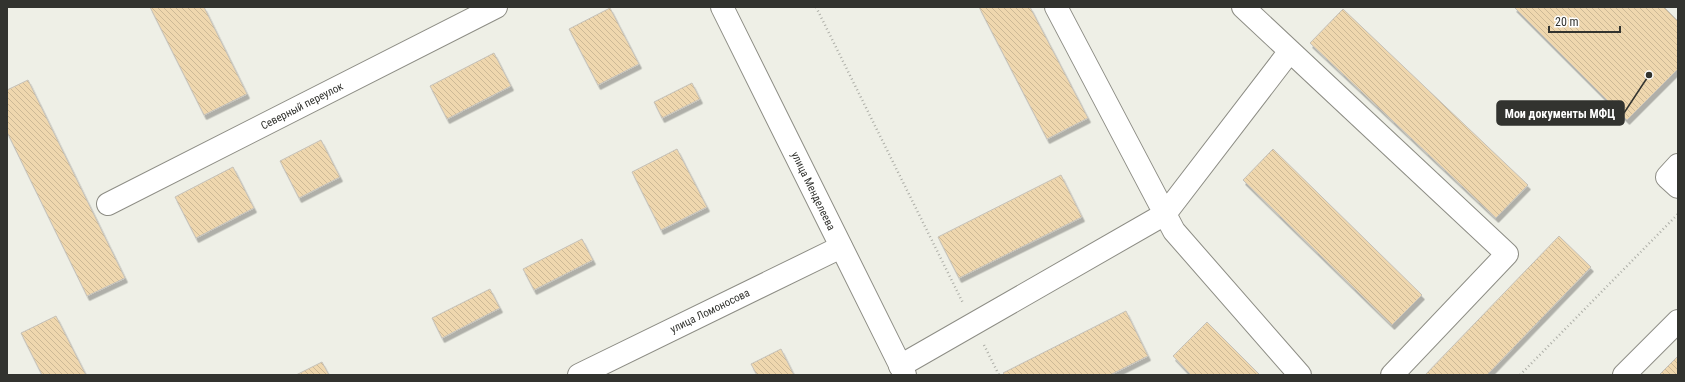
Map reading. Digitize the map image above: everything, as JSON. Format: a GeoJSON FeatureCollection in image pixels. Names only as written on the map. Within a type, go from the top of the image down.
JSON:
{"type":"FeatureCollection","features":[{"type":"Feature","properties":{"kind":"street","name":"Северный переулок"},"geometry":{"type":"LineString","coordinates":[[108,204],[496,7]]}},
{"type":"Feature","properties":{"kind":"street","name":"улица Менделеева"},"geometry":{"type":"LineString","coordinates":[[722,7],[902,371]]}},
{"type":"Feature","properties":{"kind":"street"},"geometry":{"type":"LineString","coordinates":[[1056,7],[1174,232],[1300,375]]}},
{"type":"Feature","properties":{"kind":"street"},"geometry":{"type":"LineString","coordinates":[[1243,7],[1507,254],[1392,375]]}},
{"type":"Feature","properties":{"kind":"street"},"geometry":{"type":"LineString","coordinates":[[902,371],[973,323],[1165,214],[1290,51]]}},
{"type":"Feature","properties":{"kind":"street"},"geometry":{"type":"LineString","coordinates":[[1678,165],[1667,177],[1678,187]]}},
{"type":"Feature","properties":{"kind":"street","name":"улица Ломоносова"},"geometry":{"type":"LineString","coordinates":[[579,375],[841,247]]}},
{"type":"Feature","properties":{"kind":"street"},"geometry":{"type":"LineString","coordinates":[[1624,375],[1678,321]]}},
{"type":"Feature","properties":{"kind":"path"},"geometry":{"type":"LineString","coordinates":[[816,7],[999,375]]}},
{"type":"Feature","properties":{"kind":"path"},"geometry":{"type":"LineString","coordinates":[[1520,375],[1678,214]]}},
{"type":"Feature","properties":{"kind":"building"},"geometry":{"type":"Polygon","coordinates":[[[150,7],[204,7],[247,94],[204,115],[150,7]]]}},
{"type":"Feature","properties":{"kind":"building"},"geometry":{"type":"Polygon","coordinates":[[[979,7],[1030,7],[1088,118],[1047,139],[979,7]]]}},
{"type":"Feature","properties":{"kind":"building"},"geometry":{"type":"Polygon","coordinates":[[[1514,7],[1664,7],[1678,21],[1678,69],[1627,120],[1514,7]]]}},
{"type":"Feature","properties":{"kind":"building"},"geometry":{"type":"Polygon","coordinates":[[[610,8],[639,64],[598,85],[569,29],[610,8]]]}},
{"type":"Feature","properties":{"kind":"building"},"geometry":{"type":"Polygon","coordinates":[[[1343,9],[1528,185],[1496,218],[1310,43],[1343,9]]]}},
{"type":"Feature","properties":{"kind":"building"},"geometry":{"type":"Polygon","coordinates":[[[494,53],[511,86],[447,119],[430,86],[494,53]]]}},
{"type":"Feature","properties":{"kind":"building"},"geometry":{"type":"Polygon","coordinates":[[[28,80],[125,278],[87,296],[7,132],[7,90],[28,80]]]}},
{"type":"Feature","properties":{"kind":"building"},"geometry":{"type":"Polygon","coordinates":[[[692,83],[700,99],[662,118],[654,102],[692,83]]]}},
{"type":"Feature","properties":{"kind":"building"},"geometry":{"type":"Polygon","coordinates":[[[321,140],[340,177],[299,198],[280,161],[321,140]]]}},
{"type":"Feature","properties":{"kind":"building"},"geometry":{"type":"Polygon","coordinates":[[[677,149],[707,207],[661,230],[632,172],[677,149]]]}},
{"type":"Feature","properties":{"kind":"building"},"geometry":{"type":"Polygon","coordinates":[[[1273,149],[1422,295],[1392,325],[1243,180],[1273,149]]]}},
{"type":"Feature","properties":{"kind":"building"},"geometry":{"type":"Polygon","coordinates":[[[233,167],[254,208],[196,238],[175,197],[233,167]]]}},
{"type":"Feature","properties":{"kind":"building"},"geometry":{"type":"Polygon","coordinates":[[[1061,175],[1082,217],[959,278],[938,237],[1061,175]]]}},
{"type":"Feature","properties":{"kind":"building"},"geometry":{"type":"Polygon","coordinates":[[[1559,236],[1591,267],[1487,375],[1425,375],[1559,236]]]}},
{"type":"Feature","properties":{"kind":"building"},"geometry":{"type":"Polygon","coordinates":[[[582,239],[593,260],[534,290],[523,269],[582,239]]]}},
{"type":"Feature","properties":{"kind":"building"},"geometry":{"type":"Polygon","coordinates":[[[490,289],[500,308],[442,338],[432,318],[490,289]]]}},
{"type":"Feature","properties":{"kind":"building"},"geometry":{"type":"Polygon","coordinates":[[[1126,311],[1148,356],[1110,375],[1005,375],[1003,373],[1126,311]]]}},
{"type":"Feature","properties":{"kind":"building"},"geometry":{"type":"Polygon","coordinates":[[[56,316],[86,375],[42,375],[21,333],[56,316]]]}},
{"type":"Feature","properties":{"kind":"building"},"geometry":{"type":"Polygon","coordinates":[[[1207,322],[1260,375],[1191,375],[1173,356],[1207,322]]]}},
{"type":"Feature","properties":{"kind":"building"},"geometry":{"type":"Polygon","coordinates":[[[781,349],[794,375],[757,375],[751,364],[781,349]]]}},
{"type":"Feature","properties":{"kind":"building"},"geometry":{"type":"Polygon","coordinates":[[[1678,356],[1678,375],[1659,375],[1678,356]]]}},
{"type":"Feature","properties":{"kind":"building"},"geometry":{"type":"Polygon","coordinates":[[[322,362],[329,375],[296,375],[322,362]]]}},
{"type":"Feature","properties":{"kind":"place","name":"Мои документы МФЦ"},"geometry":{"type":"Point","coordinates":[1649,75]}}]}
